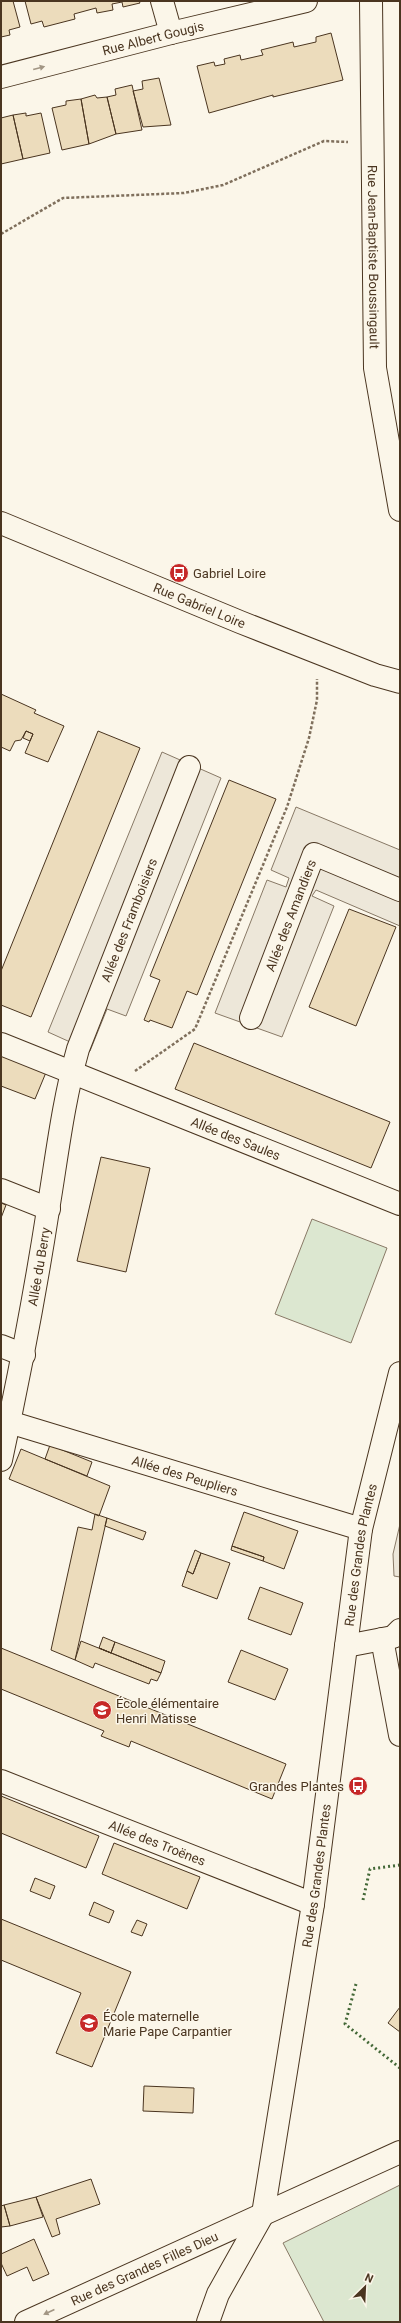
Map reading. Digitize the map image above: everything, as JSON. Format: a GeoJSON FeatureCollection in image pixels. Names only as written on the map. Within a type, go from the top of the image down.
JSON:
{"type":"FeatureCollection","features":[{"type":"Feature","properties":{"kind":"street"},"geometry":{"type":"LineString","coordinates":[[162,1],[171,33]]}},
{"type":"Feature","properties":{"kind":"street","name":"Rue Albert Gougis"},"geometry":{"type":"LineString","coordinates":[[1,77],[171,33],[306,1]]}},
{"type":"Feature","properties":{"kind":"street","name":"Rue Jean-Baptiste Boussingault"},"geometry":{"type":"LineString","coordinates":[[371,1],[375,368],[400,510]]}},
{"type":"Feature","properties":{"kind":"street","name":"Rue Gabriel Loire"},"geometry":{"type":"LineString","coordinates":[[1,523],[240,622],[375,675],[400,682]]}},
{"type":"Feature","properties":{"kind":"street","name":"Allée des Framboisiers"},"geometry":{"type":"LineString","coordinates":[[72,1073],[78,1049],[189,767]]}},
{"type":"Feature","properties":{"kind":"street","name":"Allée des Amandiers"},"geometry":{"type":"LineString","coordinates":[[251,1018],[314,854],[400,890]]}},
{"type":"Feature","properties":{"kind":"street","name":"Allée des Saules"},"geometry":{"type":"LineString","coordinates":[[1,1044],[400,1204]]}},
{"type":"Feature","properties":{"kind":"street","name":"Allée du Berry"},"geometry":{"type":"LineString","coordinates":[[1,1460],[24,1355],[49,1209],[60,1122],[72,1073]]}},
{"type":"Feature","properties":{"kind":"street"},"geometry":{"type":"LineString","coordinates":[[1,1190],[49,1209]]}},
{"type":"Feature","properties":{"kind":"street"},"geometry":{"type":"LineString","coordinates":[[1,1346],[24,1355]]}},
{"type":"Feature","properties":{"kind":"street","name":"Rue des Grandes Plantes"},"geometry":{"type":"LineString","coordinates":[[263,2214],[313,1904],[360,1530],[400,1373]]}},
{"type":"Feature","properties":{"kind":"street","name":"Allée des Peupliers"},"geometry":{"type":"LineString","coordinates":[[9,1422],[360,1530]]}},
{"type":"Feature","properties":{"kind":"street"},"geometry":{"type":"LineString","coordinates":[[346,1646],[391,1635],[400,1735]]}},
{"type":"Feature","properties":{"kind":"street","name":"Allée des Troënes"},"geometry":{"type":"LineString","coordinates":[[1,1781],[313,1904]]}},
{"type":"Feature","properties":{"kind":"street","name":"Rue des Grandes Filles Dieu"},"geometry":{"type":"LineString","coordinates":[[26,2322],[400,2152]]}},
{"type":"Feature","properties":{"kind":"street"},"geometry":{"type":"LineString","coordinates":[[208,2322],[218,2294],[263,2214]]}},
{"type":"Feature","properties":{"kind":"path"},"geometry":{"type":"LineString","coordinates":[[1,234],[63,198],[184,193],[223,185],[324,141],[372,143]]}},
{"type":"Feature","properties":{"kind":"path"},"geometry":{"type":"LineString","coordinates":[[111,1088],[195,1029],[287,807],[309,738],[317,700],[317,651]]}},
{"type":"Feature","properties":{"kind":"green space"},"geometry":{"type":"Polygon","coordinates":[[[312,1219],[387,1248],[351,1343],[275,1314],[312,1219]]]}},
{"type":"Feature","properties":{"kind":"green space"},"geometry":{"type":"Polygon","coordinates":[[[400,2185],[400,2322],[324,2322],[283,2243],[400,2185]]]}},
{"type":"Feature","properties":{"kind":"shaded area"},"geometry":{"type":"Polygon","coordinates":[[[162,752],[221,778],[126,1016],[107,1009],[90,1051],[48,1032],[162,752]]]}},
{"type":"Feature","properties":{"kind":"shaded area"},"geometry":{"type":"Polygon","coordinates":[[[296,807],[400,850],[400,926],[316,890],[312,896],[334,906],[282,1037],[215,1013],[267,880],[286,887],[289,878],[271,870],[296,807]]]}},
{"type":"Feature","properties":{"kind":"shaded area"},"geometry":{"type":"Polygon","coordinates":[[[400,1524],[400,1577],[394,1576],[393,1554],[400,1524]]]}},
{"type":"Feature","properties":{"kind":"building"},"geometry":{"type":"Polygon","coordinates":[[[1,1],[13,1],[20,27],[9,30],[10,35],[1,37],[1,1]]]}},
{"type":"Feature","properties":{"kind":"building"},"geometry":{"type":"Polygon","coordinates":[[[25,1],[139,1],[140,3],[123,7],[122,2],[112,4],[113,10],[97,13],[96,8],[74,14],[75,19],[44,27],[42,21],[31,24],[25,1]]]}},
{"type":"Feature","properties":{"kind":"building"},"geometry":{"type":"Polygon","coordinates":[[[331,33],[343,80],[273,97],[273,95],[209,113],[197,66],[214,62],[215,66],[225,64],[224,59],[240,55],[241,60],[263,55],[261,50],[293,42],[294,47],[316,42],[316,37],[331,33]]]}},
{"type":"Feature","properties":{"kind":"building"},"geometry":{"type":"Polygon","coordinates":[[[159,78],[171,125],[143,127],[133,91],[143,89],[142,81],[159,78]]]}},
{"type":"Feature","properties":{"kind":"building"},"geometry":{"type":"Polygon","coordinates":[[[132,85],[142,130],[116,134],[107,97],[116,95],[115,89],[132,85]]]}},
{"type":"Feature","properties":{"kind":"building"},"geometry":{"type":"Polygon","coordinates":[[[95,95],[97,98],[107,97],[116,134],[89,144],[81,99],[95,95]]]}},
{"type":"Feature","properties":{"kind":"building"},"geometry":{"type":"Polygon","coordinates":[[[81,99],[89,144],[62,150],[52,108],[66,105],[66,101],[81,99]]]}},
{"type":"Feature","properties":{"kind":"building"},"geometry":{"type":"Polygon","coordinates":[[[26,113],[26,116],[41,113],[50,153],[23,159],[13,115],[26,113]]]}},
{"type":"Feature","properties":{"kind":"building"},"geometry":{"type":"Polygon","coordinates":[[[13,115],[23,159],[1,164],[1,118],[13,115]]]}},
{"type":"Feature","properties":{"kind":"building"},"geometry":{"type":"Polygon","coordinates":[[[1,694],[36,710],[34,713],[64,726],[48,762],[25,753],[33,734],[26,731],[21,740],[15,741],[10,751],[1,747],[1,694]]]}},
{"type":"Feature","properties":{"kind":"building"},"geometry":{"type":"Polygon","coordinates":[[[26,731],[33,734],[30,741],[23,738],[26,731]]]}},
{"type":"Feature","properties":{"kind":"building"},"geometry":{"type":"Polygon","coordinates":[[[98,731],[140,748],[31,1017],[1,1005],[1,971],[98,731]]]}},
{"type":"Feature","properties":{"kind":"building"},"geometry":{"type":"Polygon","coordinates":[[[229,780],[276,799],[197,995],[187,991],[172,1028],[150,1020],[149,1022],[144,1020],[160,980],[150,976],[229,780]]]}},
{"type":"Feature","properties":{"kind":"building"},"geometry":{"type":"Polygon","coordinates":[[[349,909],[396,927],[356,1026],[309,1007],[349,909]]]}},
{"type":"Feature","properties":{"kind":"building"},"geometry":{"type":"Polygon","coordinates":[[[194,1043],[390,1122],[371,1168],[175,1089],[194,1043]]]}},
{"type":"Feature","properties":{"kind":"building"},"geometry":{"type":"Polygon","coordinates":[[[1,1051],[47,1070],[35,1099],[1,1086],[1,1051]]]}},
{"type":"Feature","properties":{"kind":"building"},"geometry":{"type":"Polygon","coordinates":[[[101,1157],[150,1168],[126,1272],[77,1261],[101,1157]]]}},
{"type":"Feature","properties":{"kind":"building"},"geometry":{"type":"Polygon","coordinates":[[[1,1203],[6,1205],[1,1218],[1,1203]]]}},
{"type":"Feature","properties":{"kind":"building"},"geometry":{"type":"Polygon","coordinates":[[[50,1445],[92,1462],[87,1476],[45,1459],[50,1445]]]}},
{"type":"Feature","properties":{"kind":"building"},"geometry":{"type":"Polygon","coordinates":[[[21,1449],[110,1486],[99,1516],[9,1479],[21,1449]]]}},
{"type":"Feature","properties":{"kind":"building"},"geometry":{"type":"Polygon","coordinates":[[[244,1512],[298,1531],[284,1569],[263,1561],[264,1557],[232,1546],[244,1512]]]}},
{"type":"Feature","properties":{"kind":"building"},"geometry":{"type":"Polygon","coordinates":[[[95,1514],[107,1518],[75,1660],[51,1650],[78,1527],[92,1530],[95,1514]]]}},
{"type":"Feature","properties":{"kind":"building"},"geometry":{"type":"Polygon","coordinates":[[[107,1518],[146,1532],[143,1540],[105,1526],[107,1518]]]}},
{"type":"Feature","properties":{"kind":"building"},"geometry":{"type":"Polygon","coordinates":[[[232,1546],[264,1557],[263,1561],[231,1550],[232,1546]]]}},
{"type":"Feature","properties":{"kind":"building"},"geometry":{"type":"Polygon","coordinates":[[[195,1550],[201,1553],[193,1574],[187,1571],[195,1550]]]}},
{"type":"Feature","properties":{"kind":"building"},"geometry":{"type":"Polygon","coordinates":[[[201,1553],[230,1563],[217,1599],[182,1586],[187,1571],[193,1574],[201,1553]]]}},
{"type":"Feature","properties":{"kind":"building"},"geometry":{"type":"Polygon","coordinates":[[[260,1587],[303,1603],[291,1635],[248,1619],[260,1587]]]}},
{"type":"Feature","properties":{"kind":"building"},"geometry":{"type":"Polygon","coordinates":[[[103,1637],[115,1642],[111,1653],[99,1648],[103,1637]]]}},
{"type":"Feature","properties":{"kind":"building"},"geometry":{"type":"Polygon","coordinates":[[[81,1641],[161,1673],[157,1681],[151,1679],[149,1684],[95,1663],[93,1668],[75,1660],[81,1641]]]}},
{"type":"Feature","properties":{"kind":"building"},"geometry":{"type":"Polygon","coordinates":[[[115,1642],[165,1661],[161,1673],[111,1653],[115,1642]]]}},
{"type":"Feature","properties":{"kind":"building","name":"École élémentaire Henri Matisse"},"geometry":{"type":"Polygon","coordinates":[[[1,1648],[286,1764],[272,1799],[131,1741],[129,1747],[101,1736],[104,1731],[1,1689],[1,1648]]]}},
{"type":"Feature","properties":{"kind":"building"},"geometry":{"type":"Polygon","coordinates":[[[241,1650],[288,1669],[275,1700],[228,1682],[241,1650]]]}},
{"type":"Feature","properties":{"kind":"building"},"geometry":{"type":"Polygon","coordinates":[[[1,1796],[99,1836],[86,1868],[1,1833],[1,1796]]]}},
{"type":"Feature","properties":{"kind":"building"},"geometry":{"type":"Polygon","coordinates":[[[114,1843],[200,1877],[187,1909],[102,1874],[114,1843]]]}},
{"type":"Feature","properties":{"kind":"building"},"geometry":{"type":"Polygon","coordinates":[[[35,1878],[55,1886],[50,1899],[30,1891],[35,1878]]]}},
{"type":"Feature","properties":{"kind":"building"},"geometry":{"type":"Polygon","coordinates":[[[94,1902],[114,1911],[109,1923],[89,1915],[94,1902]]]}},
{"type":"Feature","properties":{"kind":"building","name":"École maternelle Marie Pape Carpantier"},"geometry":{"type":"Polygon","coordinates":[[[1,1919],[131,1972],[92,2067],[56,2053],[81,1993],[1,1960],[1,1919]]]}},
{"type":"Feature","properties":{"kind":"building"},"geometry":{"type":"Polygon","coordinates":[[[137,1920],[147,1924],[142,1936],[131,1932],[137,1920]]]}},
{"type":"Feature","properties":{"kind":"building"},"geometry":{"type":"Polygon","coordinates":[[[400,2007],[400,2032],[388,2023],[400,2007]]]}},
{"type":"Feature","properties":{"kind":"building"},"geometry":{"type":"Polygon","coordinates":[[[144,2086],[194,2088],[193,2113],[143,2111],[144,2086]]]}},
{"type":"Feature","properties":{"kind":"building"},"geometry":{"type":"Polygon","coordinates":[[[91,2179],[100,2204],[56,2219],[60,2234],[52,2237],[36,2197],[91,2179]]]}},
{"type":"Feature","properties":{"kind":"building"},"geometry":{"type":"Polygon","coordinates":[[[36,2197],[43,2217],[10,2226],[4,2205],[36,2197]]]}},
{"type":"Feature","properties":{"kind":"building"},"geometry":{"type":"Polygon","coordinates":[[[4,2205],[10,2226],[1,2227],[1,2206],[4,2205]]]}},
{"type":"Feature","properties":{"kind":"building"},"geometry":{"type":"Polygon","coordinates":[[[34,2239],[49,2274],[33,2281],[27,2267],[7,2276],[1,2263],[1,2254],[34,2239]]]}},
{"type":"Feature","properties":{"kind":"hedge"},"geometry":{"type":"LineString","coordinates":[[363,1900],[370,1869],[400,1865]]}},
{"type":"Feature","properties":{"kind":"hedge"},"geometry":{"type":"LineString","coordinates":[[356,1984],[345,2024],[400,2068]]}},
{"type":"Feature","properties":{"kind":"place","name":"Gabriel Loire"},"geometry":{"type":"Point","coordinates":[179,573]}},
{"type":"Feature","properties":{"kind":"place","name":"École élémentaire Henri Matisse"},"geometry":{"type":"Point","coordinates":[102,1710]}},
{"type":"Feature","properties":{"kind":"place","name":"Grandes Plantes"},"geometry":{"type":"Point","coordinates":[358,1786]}},
{"type":"Feature","properties":{"kind":"place","name":"École maternelle Marie Pape Carpantier"},"geometry":{"type":"Point","coordinates":[89,2023]}}]}
